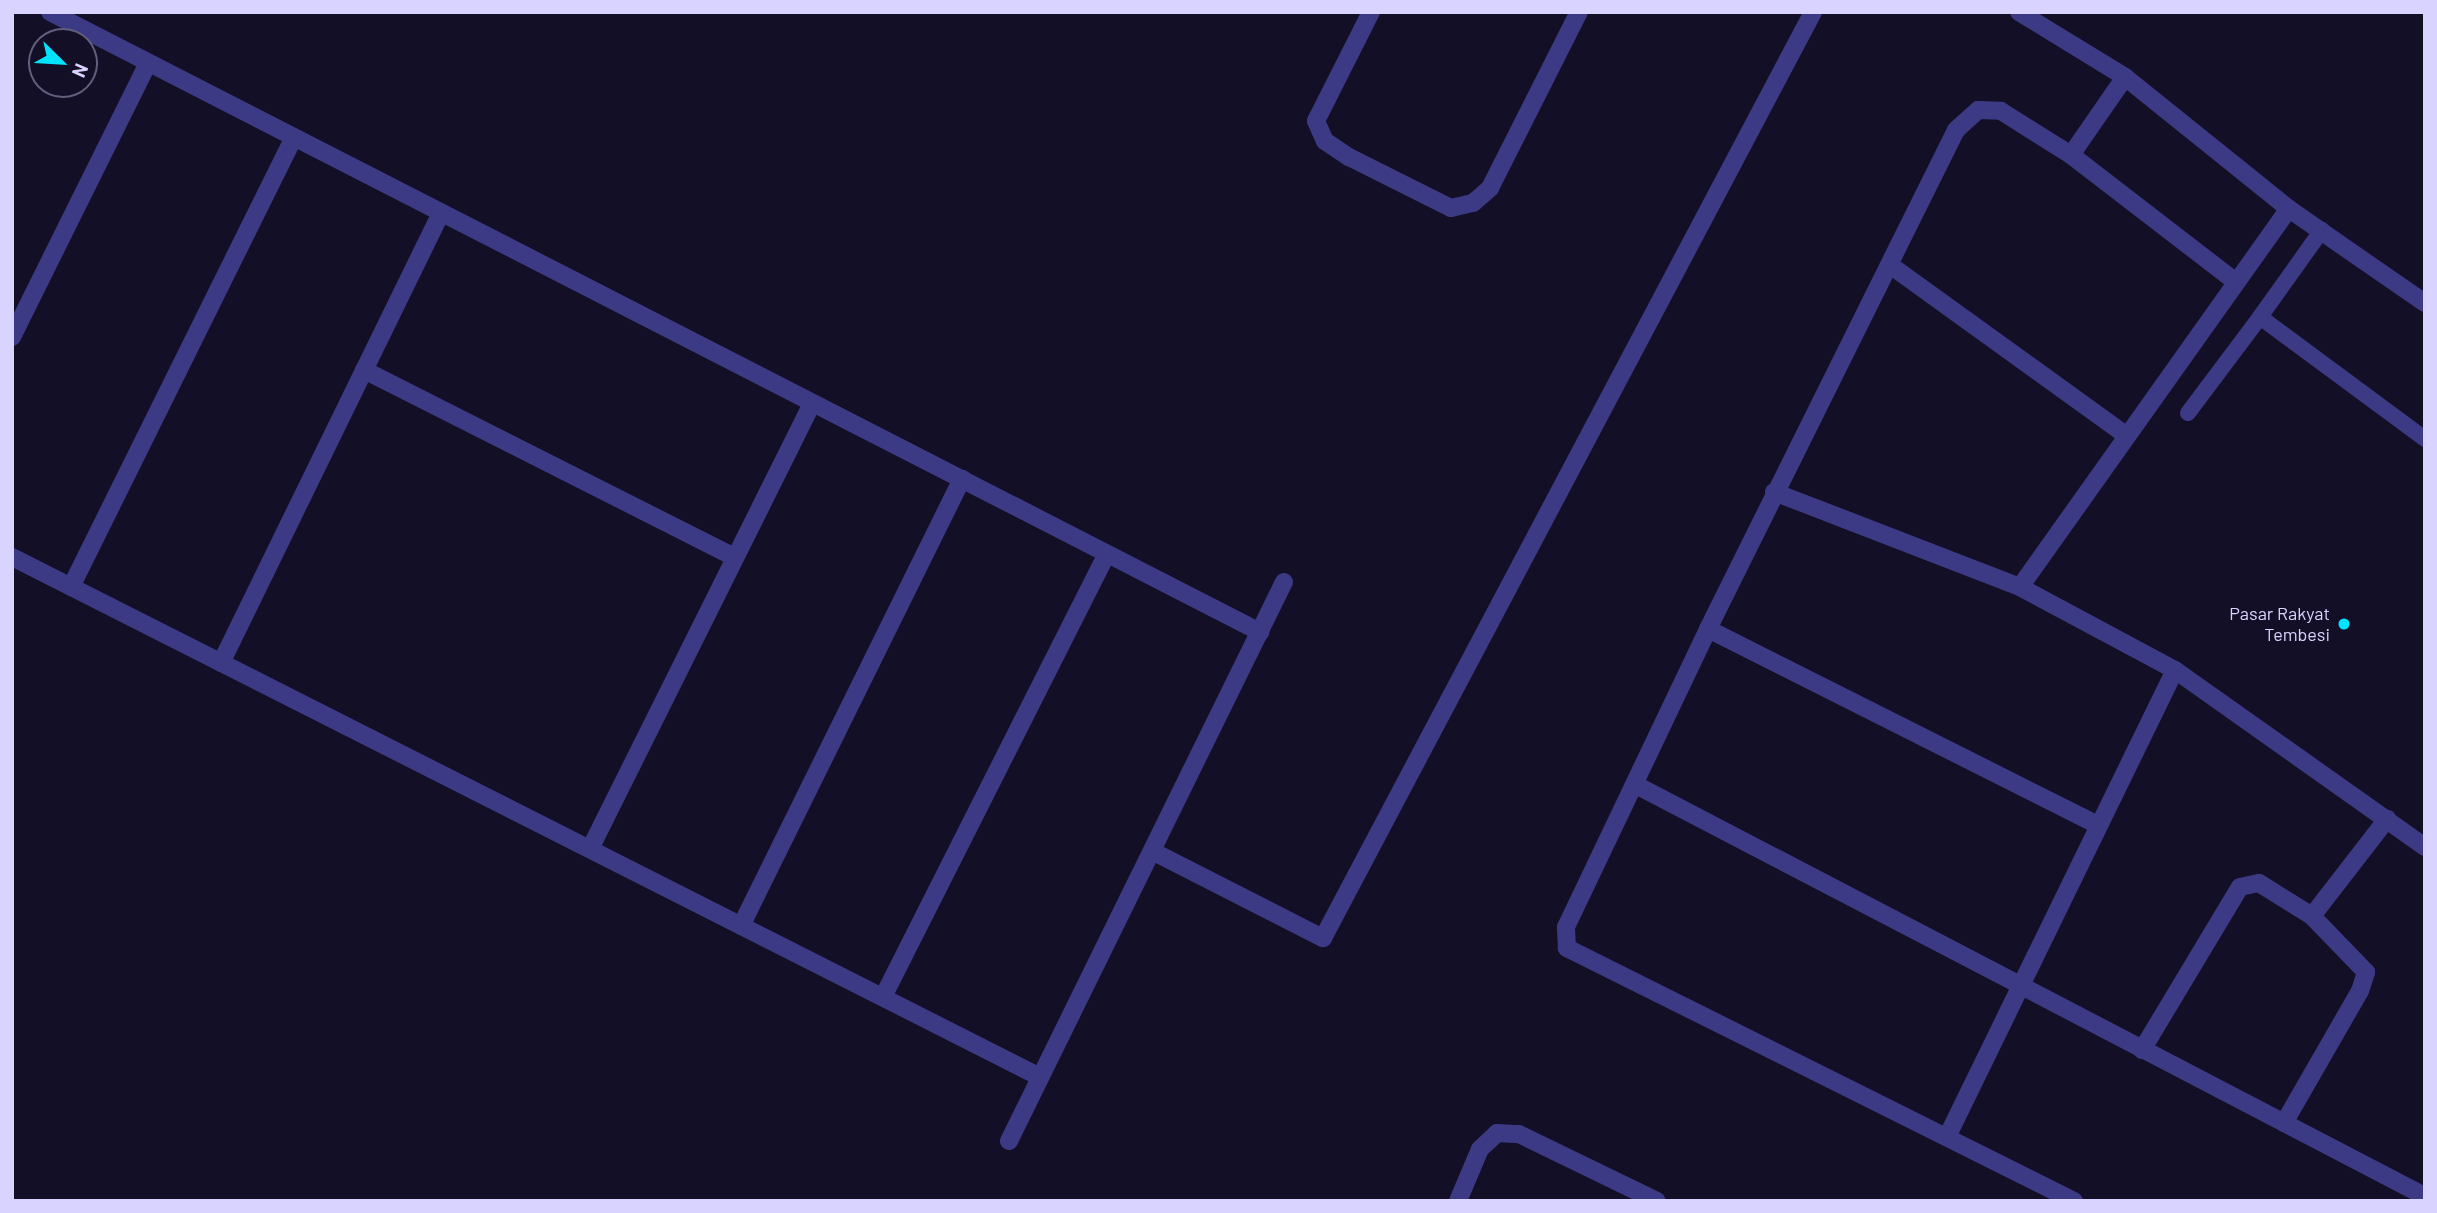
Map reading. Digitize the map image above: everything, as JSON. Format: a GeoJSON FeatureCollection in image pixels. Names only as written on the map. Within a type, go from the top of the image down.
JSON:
{"type":"FeatureCollection","features":[{"type":"Feature","properties":{"kind":"street"},"geometry":{"type":"LineString","coordinates":[[50,12],[1260,632]]}},
{"type":"Feature","properties":{"kind":"street"},"geometry":{"type":"LineString","coordinates":[[1371,12],[1316,121],[1325,141],[1349,158],[1451,208],[1473,203],[1490,188],[1579,12]]}},
{"type":"Feature","properties":{"kind":"street"},"geometry":{"type":"LineString","coordinates":[[1152,851],[1323,938],[1813,12]]}},
{"type":"Feature","properties":{"kind":"street"},"geometry":{"type":"LineString","coordinates":[[2019,12],[2125,76],[2289,209],[2425,303]]}},
{"type":"Feature","properties":{"kind":"street"},"geometry":{"type":"LineString","coordinates":[[12,337],[148,63]]}},
{"type":"Feature","properties":{"kind":"street"},"geometry":{"type":"LineString","coordinates":[[2071,155],[2125,76]]}},
{"type":"Feature","properties":{"kind":"street"},"geometry":{"type":"LineString","coordinates":[[2074,1201],[1948,1135],[1567,948],[1566,927],[1774,492],[1956,130],[1978,110],[2001,111],[2071,155],[2236,282]]}},
{"type":"Feature","properties":{"kind":"street"},"geometry":{"type":"LineString","coordinates":[[71,587],[294,137]]}},
{"type":"Feature","properties":{"kind":"street"},"geometry":{"type":"LineString","coordinates":[[2020,587],[2289,209]]}},
{"type":"Feature","properties":{"kind":"street"},"geometry":{"type":"LineString","coordinates":[[221,663],[441,213]]}},
{"type":"Feature","properties":{"kind":"street"},"geometry":{"type":"LineString","coordinates":[[1890,265],[2126,435]]}},
{"type":"Feature","properties":{"kind":"street"},"geometry":{"type":"LineString","coordinates":[[364,370],[735,556]]}},
{"type":"Feature","properties":{"kind":"street"},"geometry":{"type":"LineString","coordinates":[[590,849],[812,402]]}},
{"type":"Feature","properties":{"kind":"street"},"geometry":{"type":"LineString","coordinates":[[741,926],[962,480]]}},
{"type":"Feature","properties":{"kind":"street"},"geometry":{"type":"LineString","coordinates":[[1774,492],[2020,587],[2175,670],[2425,847]]}},
{"type":"Feature","properties":{"kind":"street"},"geometry":{"type":"LineString","coordinates":[[883,997],[1107,554]]}},
{"type":"Feature","properties":{"kind":"street"},"geometry":{"type":"LineString","coordinates":[[12,557],[1040,1077]]}},
{"type":"Feature","properties":{"kind":"street"},"geometry":{"type":"LineString","coordinates":[[1009,1141],[1284,582]]}},
{"type":"Feature","properties":{"kind":"street"},"geometry":{"type":"LineString","coordinates":[[1708,629],[2097,825]]}},
{"type":"Feature","properties":{"kind":"street"},"geometry":{"type":"LineString","coordinates":[[1948,1135],[2018,986],[2175,670]]}},
{"type":"Feature","properties":{"kind":"street"},"geometry":{"type":"LineString","coordinates":[[1636,785],[2018,986],[2418,1190]]}},
{"type":"Feature","properties":{"kind":"street"},"geometry":{"type":"LineString","coordinates":[[2312,916],[2386,819]]}},
{"type":"Feature","properties":{"kind":"street"},"geometry":{"type":"LineString","coordinates":[[2142,1049],[2240,887],[2259,883],[2312,916],[2366,972],[2360,992],[2284,1123]]}},
{"type":"Feature","properties":{"kind":"street"},"geometry":{"type":"LineString","coordinates":[[1458,1201],[1480,1149],[1497,1133],[1519,1134],[1657,1201]]}},
{"type":"Feature","properties":{"kind":"lane"},"geometry":{"type":"LineString","coordinates":[[2188,413],[2322,230]]}},
{"type":"Feature","properties":{"kind":"lane"},"geometry":{"type":"LineString","coordinates":[[2260,317],[2425,439]]}},
{"type":"Feature","properties":{"kind":"place","name":"Pasar Rakyat Tembesi"},"geometry":{"type":"Point","coordinates":[2344,624]}}]}
